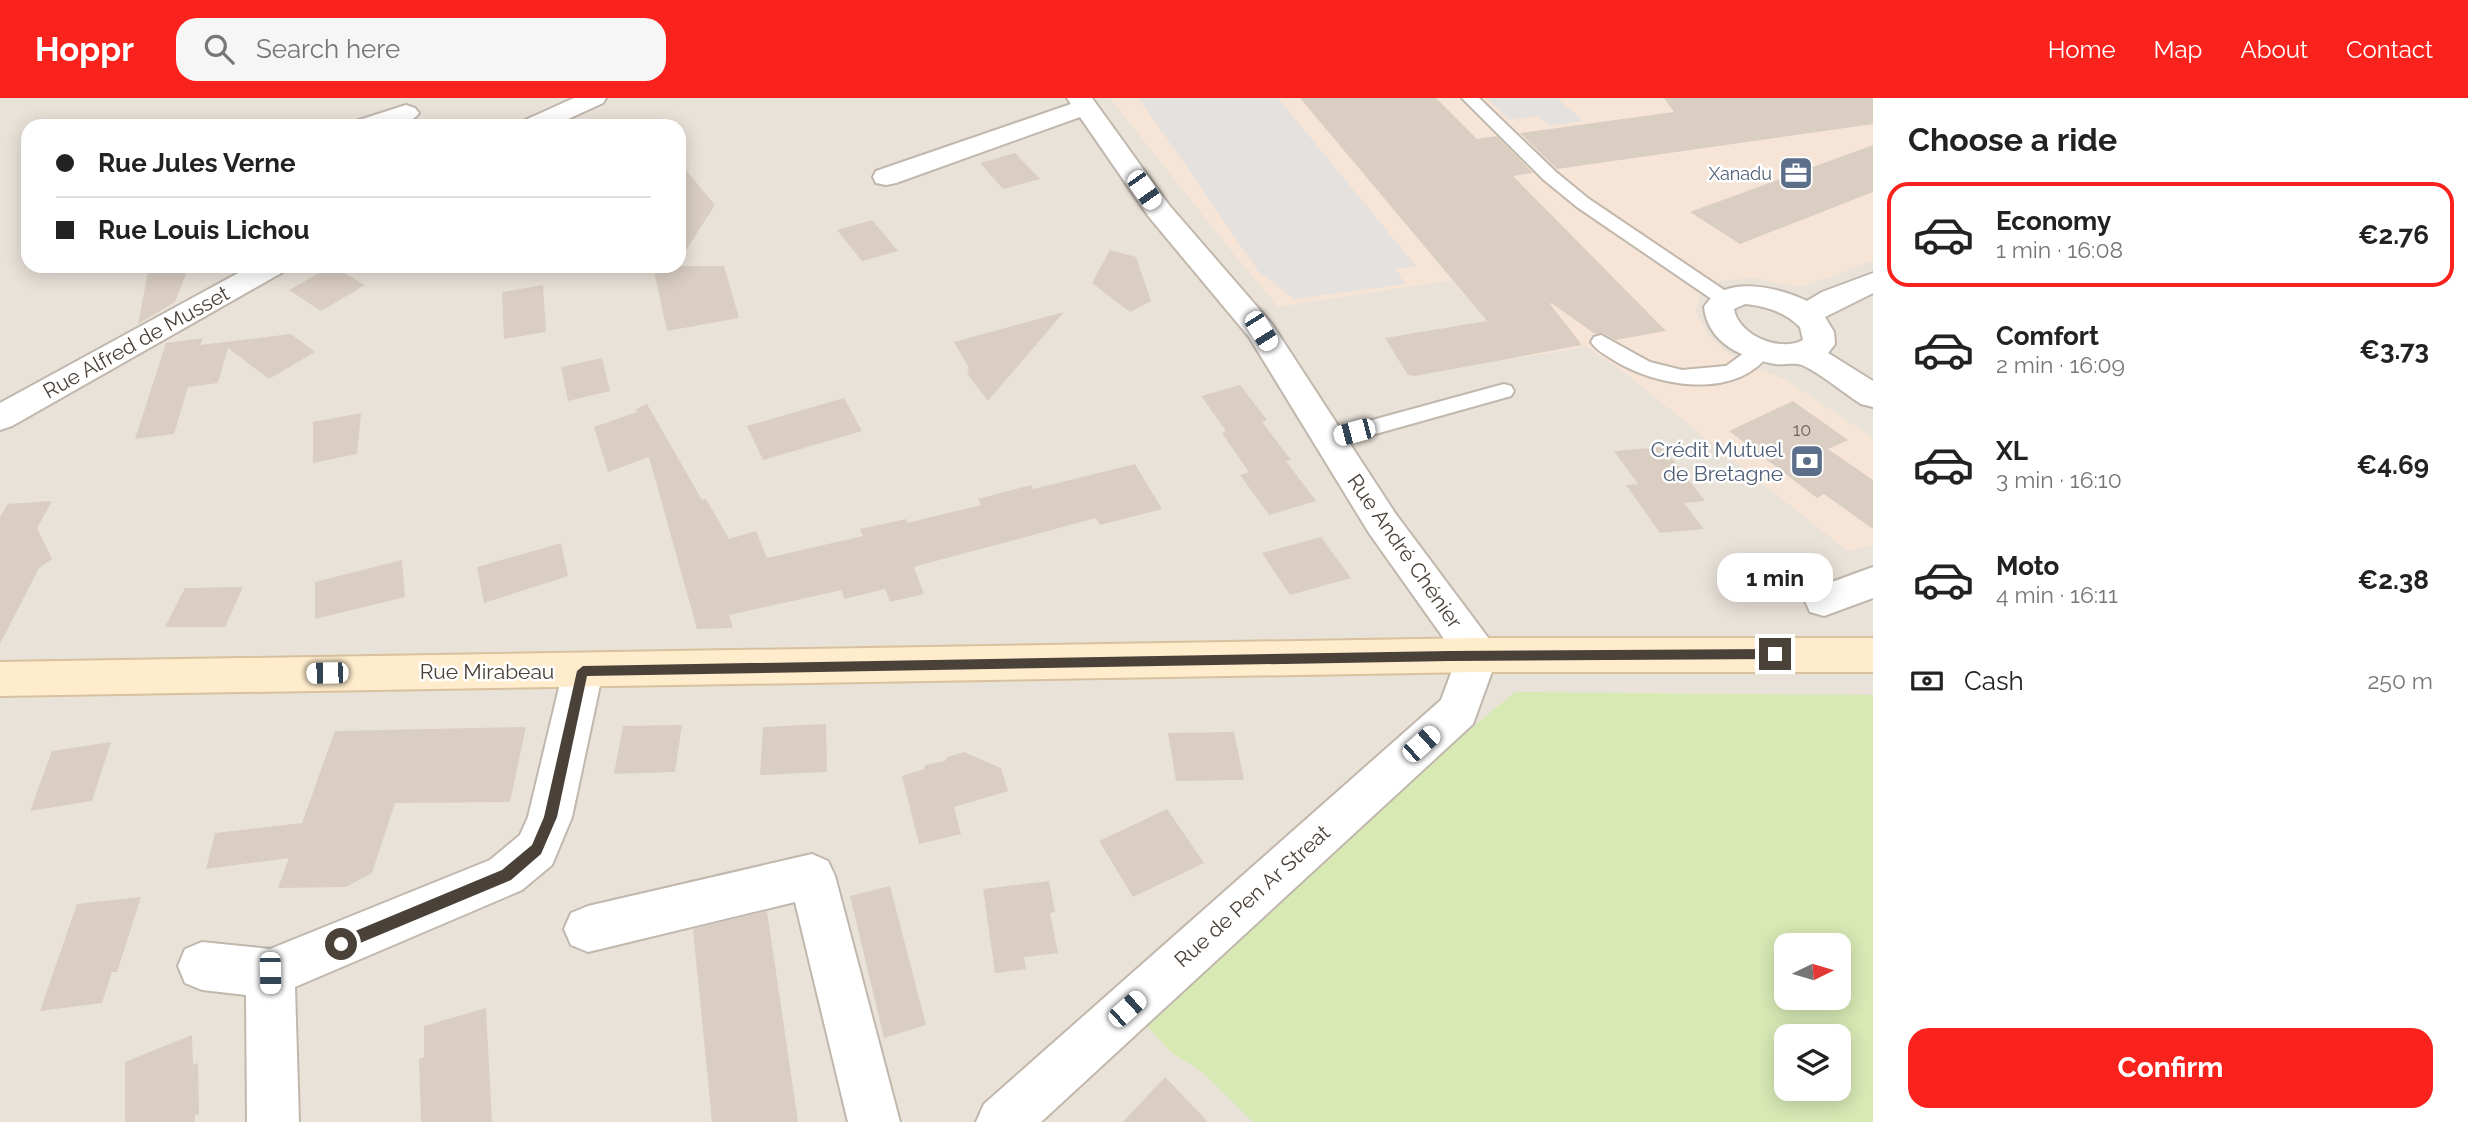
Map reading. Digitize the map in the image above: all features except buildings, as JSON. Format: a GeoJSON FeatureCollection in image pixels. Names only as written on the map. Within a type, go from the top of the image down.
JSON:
{"type":"FeatureCollection","features":[{"type":"Feature","properties":{"kind":"main road","name":"Rue Mirabeau"},"geometry":{"type":"LineString","coordinates":[[0,678],[1478,656],[1873,655]]}},
{"type":"Feature","properties":{"kind":"street"},"geometry":{"type":"LineString","coordinates":[[548,119],[594,98]]}},
{"type":"Feature","properties":{"kind":"street","name":"Rue André Chénier"},"geometry":{"type":"LineString","coordinates":[[886,177],[1082,102],[1159,211],[1261,331],[1382,523],[1478,656]]}},
{"type":"Feature","properties":{"kind":"street"},"geometry":{"type":"LineString","coordinates":[[387,119],[406,113]]}},
{"type":"Feature","properties":{"kind":"street","name":"Rue Alfred de Musset"},"geometry":{"type":"LineString","coordinates":[[0,418],[260,273]]}},
{"type":"Feature","properties":{"kind":"street"},"geometry":{"type":"LineString","coordinates":[[1805,316],[1833,299],[1873,282]]}},
{"type":"Feature","properties":{"kind":"street"},"geometry":{"type":"LineString","coordinates":[[1745,295],[1770,298],[1805,316],[1813,323],[1819,344],[1806,353],[1786,355],[1762,350],[1734,336],[1722,324],[1718,307],[1726,300],[1745,295]]}},
{"type":"Feature","properties":{"kind":"street"},"geometry":{"type":"LineString","coordinates":[[1806,353],[1873,396]]}},
{"type":"Feature","properties":{"kind":"street"},"geometry":{"type":"LineString","coordinates":[[1824,601],[1873,582]]}},
{"type":"Feature","properties":{"kind":"street","name":"Rue de Pen Ar Streat"},"geometry":{"type":"LineString","coordinates":[[1003,1122],[1458,711],[1478,656]]}},
{"type":"Feature","properties":{"kind":"street"},"geometry":{"type":"LineString","coordinates":[[202,966],[270,973],[506,875],[536,850],[551,817],[583,671]]}},
{"type":"Feature","properties":{"kind":"street"},"geometry":{"type":"LineString","coordinates":[[588,929],[812,876],[874,1122]]}},
{"type":"Feature","properties":{"kind":"street"},"geometry":{"type":"LineString","coordinates":[[270,973],[273,1122]]}},
{"type":"Feature","properties":{"kind":"lane"},"geometry":{"type":"LineString","coordinates":[[1470,98],[1550,176],[1583,203],[1726,300]]}},
{"type":"Feature","properties":{"kind":"lane"},"geometry":{"type":"LineString","coordinates":[[1601,342],[1621,357],[1652,372],[1679,376],[1714,376],[1740,369],[1762,350]]}},
{"type":"Feature","properties":{"kind":"lane"},"geometry":{"type":"LineString","coordinates":[[1329,439],[1504,391]]}},
{"type":"Feature","properties":{"kind":"shaded area"},"geometry":{"type":"Polygon","coordinates":[[[0,98],[1873,98],[1873,1122],[0,1122],[0,98]]]}},
{"type":"Feature","properties":{"kind":"shaded area","name":"Crédit Mutuel de Bretagne"},"geometry":{"type":"Polygon","coordinates":[[[1110,98],[1873,98],[1873,260],[1832,277],[1798,287],[1752,278],[1720,281],[1700,294],[1696,313],[1709,336],[1723,349],[1740,361],[1786,380],[1873,438],[1873,546],[1847,551],[1622,371],[1586,347],[1517,358],[1452,280],[1278,307],[1110,98]]]}},
{"type":"Feature","properties":{"kind":"shaded area"},"geometry":{"type":"Polygon","coordinates":[[[1139,98],[1278,98],[1416,266],[1396,269],[1405,284],[1294,299],[1259,272],[1139,98]]]}},
{"type":"Feature","properties":{"kind":"shaded area"},"geometry":{"type":"Polygon","coordinates":[[[1486,98],[1557,98],[1583,121],[1550,126],[1539,116],[1509,120],[1486,98]]]}},
{"type":"Feature","properties":{"kind":"green space"},"geometry":{"type":"Polygon","coordinates":[[[1515,692],[1873,695],[1873,1122],[1253,1122],[1201,1071],[1173,1054],[1130,1009],[1515,692]]]}},
{"type":"Feature","properties":{"kind":"place","name":"Xanadu"},"geometry":{"type":"Point","coordinates":[1796,173]}},
{"type":"Feature","properties":{"kind":"place","name":"Crédit Mutuel de Bretagne"},"geometry":{"type":"Point","coordinates":[1807,461]}},
{"type":"Feature","properties":{"kind":"route"},"geometry":{"type":"LineString","coordinates":[[341,944],[506,875],[536,850],[551,817],[583,671],[628,668],[1450,656],[1775,654]]}}]}
